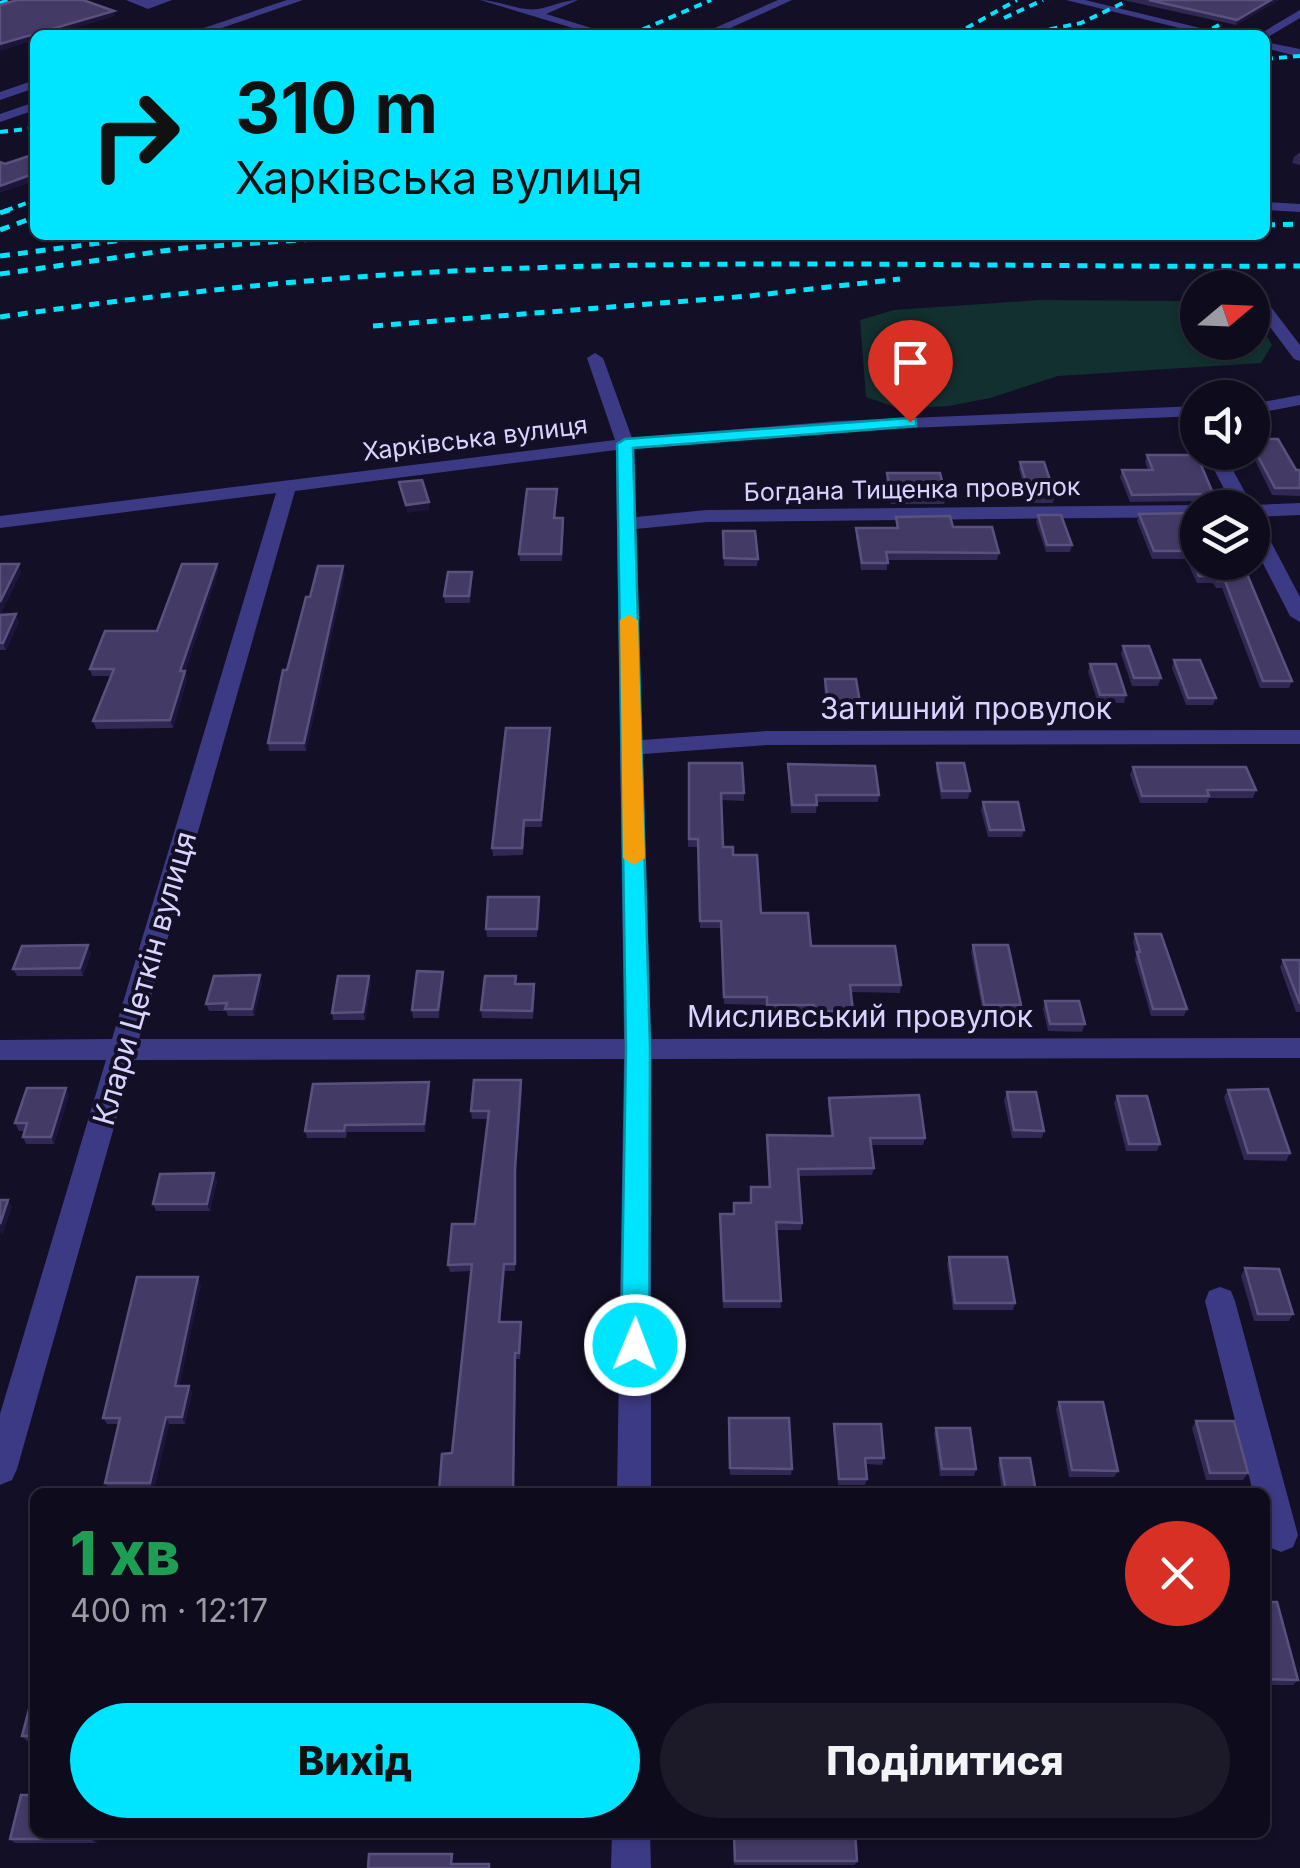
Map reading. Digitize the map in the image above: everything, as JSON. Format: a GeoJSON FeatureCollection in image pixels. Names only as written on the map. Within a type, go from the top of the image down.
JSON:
{"type":"FeatureCollection","features":[{"type":"Feature","properties":{"kind":"street"},"geometry":{"type":"LineString","coordinates":[[131,0],[148,6],[166,0]]}},
{"type":"Feature","properties":{"kind":"street"},"geometry":{"type":"LineString","coordinates":[[205,30],[298,0]]}},
{"type":"Feature","properties":{"kind":"street"},"geometry":{"type":"LineString","coordinates":[[485,0],[591,30]]}},
{"type":"Feature","properties":{"kind":"street"},"geometry":{"type":"LineString","coordinates":[[535,14],[573,0]]}},
{"type":"Feature","properties":{"kind":"street"},"geometry":{"type":"LineString","coordinates":[[717,30],[787,0]]}},
{"type":"Feature","properties":{"kind":"street"},"geometry":{"type":"LineString","coordinates":[[1071,0],[1202,30]]}},
{"type":"Feature","properties":{"kind":"street"},"geometry":{"type":"LineString","coordinates":[[1270,31],[1300,13]]}},
{"type":"Feature","properties":{"kind":"street"},"geometry":{"type":"LineString","coordinates":[[1270,45],[1300,52]]}},
{"type":"Feature","properties":{"kind":"street"},"geometry":{"type":"LineString","coordinates":[[0,96],[30,86]]}},
{"type":"Feature","properties":{"kind":"street"},"geometry":{"type":"LineString","coordinates":[[0,118],[30,108]]}},
{"type":"Feature","properties":{"kind":"street"},"geometry":{"type":"LineString","coordinates":[[1270,206],[1300,208]]}},
{"type":"Feature","properties":{"kind":"street"},"geometry":{"type":"LineString","coordinates":[[1270,317],[1300,356]]}},
{"type":"Feature","properties":{"kind":"street"},"geometry":{"type":"LineString","coordinates":[[594,358],[625,444],[638,1049],[634,1488]]}},
{"type":"Feature","properties":{"kind":"street"},"geometry":{"type":"LineString","coordinates":[[1270,406],[1300,400]]}},
{"type":"Feature","properties":{"kind":"street","name":"Харківська вулиця"},"geometry":{"type":"LineString","coordinates":[[0,522],[625,444],[837,426],[1180,415]]}},
{"type":"Feature","properties":{"kind":"street","name":"Клари Цеткін вулиця"},"geometry":{"type":"LineString","coordinates":[[0,1470],[287,487]]}},
{"type":"Feature","properties":{"kind":"street"},"geometry":{"type":"LineString","coordinates":[[1270,510],[1300,509]]}},
{"type":"Feature","properties":{"kind":"street","name":"Богдана Тищенка провулок"},"geometry":{"type":"LineString","coordinates":[[627,524],[707,516],[1180,512]]}},
{"type":"Feature","properties":{"kind":"street"},"geometry":{"type":"LineString","coordinates":[[1270,558],[1300,616]]}},
{"type":"Feature","properties":{"kind":"street","name":"Затишний провулок"},"geometry":{"type":"LineString","coordinates":[[632,748],[766,738],[1300,737]]}},
{"type":"Feature","properties":{"kind":"street","name":"Мисливський провулок"},"geometry":{"type":"LineString","coordinates":[[0,1050],[1300,1048]]}},
{"type":"Feature","properties":{"kind":"street"},"geometry":{"type":"LineString","coordinates":[[1220,1301],[1270,1488]]}},
{"type":"Feature","properties":{"kind":"street"},"geometry":{"type":"LineString","coordinates":[[1270,1490],[1282,1535]]}},
{"type":"Feature","properties":{"kind":"street"},"geometry":{"type":"LineString","coordinates":[[630,1868],[631,1838]]}},
{"type":"Feature","properties":{"kind":"green space"},"geometry":{"type":"Polygon","coordinates":[[[1040,300],[1180,301],[1180,360],[1263,360],[1058,376],[990,398],[900,409],[866,397],[860,320],[894,310],[1040,300]]]}},
{"type":"Feature","properties":{"kind":"building"},"geometry":{"type":"Polygon","coordinates":[[[17,0],[83,0],[114,11],[48,30],[30,30],[30,35],[0,44],[0,5],[17,0]]]}},
{"type":"Feature","properties":{"kind":"building"},"geometry":{"type":"Polygon","coordinates":[[[1149,0],[1271,0],[1237,20],[1149,0]]]}},
{"type":"Feature","properties":{"kind":"building"},"geometry":{"type":"Polygon","coordinates":[[[30,156],[30,175],[0,186],[0,162],[30,156]]]}},
{"type":"Feature","properties":{"kind":"building"},"geometry":{"type":"Polygon","coordinates":[[[1270,439],[1278,439],[1296,470],[1300,470],[1300,488],[1275,488],[1265,470],[1270,470],[1270,439]]]}},
{"type":"Feature","properties":{"kind":"building"},"geometry":{"type":"Polygon","coordinates":[[[1147,455],[1180,455],[1180,470],[1203,470],[1212,490],[1132,495],[1122,470],[1153,470],[1147,455]]]}},
{"type":"Feature","properties":{"kind":"building"},"geometry":{"type":"Polygon","coordinates":[[[1020,462],[1044,462],[1055,495],[1030,496],[1020,462]]]}},
{"type":"Feature","properties":{"kind":"building"},"geometry":{"type":"Polygon","coordinates":[[[887,473],[940,473],[946,497],[892,497],[887,473]]]}},
{"type":"Feature","properties":{"kind":"building"},"geometry":{"type":"Polygon","coordinates":[[[422,480],[429,502],[406,505],[399,482],[422,480]]]}},
{"type":"Feature","properties":{"kind":"building"},"geometry":{"type":"Polygon","coordinates":[[[527,489],[557,489],[554,518],[563,518],[561,554],[519,554],[527,489]]]}},
{"type":"Feature","properties":{"kind":"building"},"geometry":{"type":"Polygon","coordinates":[[[1180,513],[1180,551],[1154,551],[1139,514],[1180,513]]]}},
{"type":"Feature","properties":{"kind":"building"},"geometry":{"type":"Polygon","coordinates":[[[1038,515],[1061,515],[1072,545],[1047,545],[1038,515]]]}},
{"type":"Feature","properties":{"kind":"building"},"geometry":{"type":"Polygon","coordinates":[[[950,516],[953,527],[992,527],[999,553],[886,552],[888,563],[862,563],[856,528],[898,528],[896,517],[950,516]]]}},
{"type":"Feature","properties":{"kind":"building"},"geometry":{"type":"Polygon","coordinates":[[[723,531],[755,531],[758,559],[724,558],[723,531]]]}},
{"type":"Feature","properties":{"kind":"building"},"geometry":{"type":"Polygon","coordinates":[[[0,564],[19,564],[0,602],[0,564]]]}},
{"type":"Feature","properties":{"kind":"building"},"geometry":{"type":"Polygon","coordinates":[[[182,564],[217,564],[180,671],[185,671],[170,720],[93,721],[114,669],[90,669],[105,631],[157,631],[182,564]]]}},
{"type":"Feature","properties":{"kind":"building"},"geometry":{"type":"Polygon","coordinates":[[[318,566],[343,566],[304,743],[268,743],[283,670],[287,670],[318,566]]]}},
{"type":"Feature","properties":{"kind":"building"},"geometry":{"type":"Polygon","coordinates":[[[448,572],[472,572],[469,596],[444,596],[448,572]]]}},
{"type":"Feature","properties":{"kind":"building"},"geometry":{"type":"Polygon","coordinates":[[[1250,580],[1292,681],[1263,681],[1225,581],[1218,581],[1250,580]]]}},
{"type":"Feature","properties":{"kind":"building"},"geometry":{"type":"Polygon","coordinates":[[[16,614],[3,643],[0,643],[0,615],[16,614]]]}},
{"type":"Feature","properties":{"kind":"building"},"geometry":{"type":"Polygon","coordinates":[[[1123,646],[1149,646],[1161,678],[1134,678],[1123,646]]]}},
{"type":"Feature","properties":{"kind":"building"},"geometry":{"type":"Polygon","coordinates":[[[1174,660],[1200,660],[1216,698],[1188,698],[1174,660]]]}},
{"type":"Feature","properties":{"kind":"building"},"geometry":{"type":"Polygon","coordinates":[[[1090,664],[1116,664],[1126,695],[1100,695],[1090,664]]]}},
{"type":"Feature","properties":{"kind":"building"},"geometry":{"type":"Polygon","coordinates":[[[825,679],[856,679],[860,703],[828,703],[825,679]]]}},
{"type":"Feature","properties":{"kind":"building"},"geometry":{"type":"Polygon","coordinates":[[[506,728],[550,728],[541,820],[524,820],[522,848],[492,848],[506,728]]]}},
{"type":"Feature","properties":{"kind":"building"},"geometry":{"type":"Polygon","coordinates":[[[689,763],[742,763],[744,793],[721,793],[723,847],[733,847],[733,855],[757,855],[761,913],[808,913],[811,946],[895,946],[901,985],[850,985],[853,1011],[815,1011],[814,1005],[767,1005],[767,997],[724,997],[721,921],[700,921],[698,839],[689,839],[689,763]]]}},
{"type":"Feature","properties":{"kind":"building"},"geometry":{"type":"Polygon","coordinates":[[[937,763],[964,763],[970,791],[942,791],[937,763]]]}},
{"type":"Feature","properties":{"kind":"building"},"geometry":{"type":"Polygon","coordinates":[[[788,764],[875,766],[879,795],[816,795],[817,805],[792,805],[788,764]]]}},
{"type":"Feature","properties":{"kind":"building"},"geometry":{"type":"Polygon","coordinates":[[[1133,767],[1246,767],[1256,790],[1207,790],[1209,796],[1142,796],[1133,767]]]}},
{"type":"Feature","properties":{"kind":"building"},"geometry":{"type":"Polygon","coordinates":[[[983,802],[1018,802],[1024,830],[990,830],[983,802]]]}},
{"type":"Feature","properties":{"kind":"building"},"geometry":{"type":"Polygon","coordinates":[[[488,897],[539,897],[537,929],[486,929],[488,897]]]}},
{"type":"Feature","properties":{"kind":"building"},"geometry":{"type":"Polygon","coordinates":[[[1135,934],[1161,934],[1187,1009],[1153,1009],[1135,934]]]}},
{"type":"Feature","properties":{"kind":"building"},"geometry":{"type":"Polygon","coordinates":[[[88,945],[80,968],[13,969],[22,946],[88,945]]]}},
{"type":"Feature","properties":{"kind":"building"},"geometry":{"type":"Polygon","coordinates":[[[973,945],[1008,945],[1021,1005],[984,1005],[973,945]]]}},
{"type":"Feature","properties":{"kind":"building"},"geometry":{"type":"Polygon","coordinates":[[[1283,960],[1300,960],[1300,1004],[1283,960]]]}},
{"type":"Feature","properties":{"kind":"building"},"geometry":{"type":"Polygon","coordinates":[[[417,971],[443,972],[438,1010],[412,1010],[417,971]]]}},
{"type":"Feature","properties":{"kind":"building"},"geometry":{"type":"Polygon","coordinates":[[[260,975],[252,1009],[225,1009],[227,1003],[206,1004],[214,976],[260,975]]]}},
{"type":"Feature","properties":{"kind":"building"},"geometry":{"type":"Polygon","coordinates":[[[338,976],[369,976],[363,1012],[332,1013],[338,976]]]}},
{"type":"Feature","properties":{"kind":"building"},"geometry":{"type":"Polygon","coordinates":[[[485,976],[516,976],[515,984],[534,984],[532,1011],[481,1010],[485,976]]]}},
{"type":"Feature","properties":{"kind":"building"},"geometry":{"type":"Polygon","coordinates":[[[1045,1001],[1079,1001],[1085,1024],[1050,1024],[1045,1001]]]}},
{"type":"Feature","properties":{"kind":"building"},"geometry":{"type":"Polygon","coordinates":[[[474,1080],[521,1080],[515,1168],[515,1264],[504,1264],[499,1322],[521,1322],[519,1353],[515,1353],[513,1488],[439,1488],[442,1454],[452,1453],[472,1264],[448,1265],[452,1224],[475,1224],[489,1111],[471,1111],[474,1080]]]}},
{"type":"Feature","properties":{"kind":"building"},"geometry":{"type":"Polygon","coordinates":[[[429,1082],[424,1124],[345,1125],[344,1131],[305,1131],[313,1084],[429,1082]]]}},
{"type":"Feature","properties":{"kind":"building"},"geometry":{"type":"Polygon","coordinates":[[[27,1088],[66,1088],[51,1137],[23,1137],[27,1123],[15,1123],[27,1088]]]}},
{"type":"Feature","properties":{"kind":"building"},"geometry":{"type":"Polygon","coordinates":[[[1268,1089],[1290,1153],[1248,1153],[1228,1090],[1268,1089]]]}},
{"type":"Feature","properties":{"kind":"building"},"geometry":{"type":"Polygon","coordinates":[[[1007,1092],[1036,1092],[1044,1131],[1014,1130],[1007,1092]]]}},
{"type":"Feature","properties":{"kind":"building"},"geometry":{"type":"Polygon","coordinates":[[[919,1095],[925,1138],[870,1138],[874,1168],[798,1169],[802,1223],[776,1222],[781,1301],[724,1301],[720,1214],[734,1214],[734,1203],[751,1203],[751,1187],[770,1187],[767,1135],[833,1136],[829,1098],[919,1095]]]}},
{"type":"Feature","properties":{"kind":"building"},"geometry":{"type":"Polygon","coordinates":[[[1117,1096],[1147,1096],[1160,1144],[1129,1144],[1117,1096]]]}},
{"type":"Feature","properties":{"kind":"building"},"geometry":{"type":"Polygon","coordinates":[[[214,1173],[207,1204],[153,1204],[160,1174],[214,1173]]]}},
{"type":"Feature","properties":{"kind":"building"},"geometry":{"type":"Polygon","coordinates":[[[0,1200],[8,1200],[0,1224],[0,1200]]]}},
{"type":"Feature","properties":{"kind":"building"},"geometry":{"type":"Polygon","coordinates":[[[949,1257],[1007,1257],[1015,1303],[955,1303],[949,1257]]]}},
{"type":"Feature","properties":{"kind":"building"},"geometry":{"type":"Polygon","coordinates":[[[1245,1268],[1279,1269],[1293,1314],[1258,1314],[1245,1268]]]}},
{"type":"Feature","properties":{"kind":"building"},"geometry":{"type":"Polygon","coordinates":[[[137,1277],[198,1277],[175,1386],[189,1386],[182,1417],[166,1417],[150,1483],[105,1483],[120,1418],[103,1418],[137,1277]]]}},
{"type":"Feature","properties":{"kind":"building"},"geometry":{"type":"Polygon","coordinates":[[[1059,1402],[1103,1402],[1118,1471],[1072,1470],[1059,1402]]]}},
{"type":"Feature","properties":{"kind":"building"},"geometry":{"type":"Polygon","coordinates":[[[729,1418],[789,1418],[792,1469],[730,1468],[729,1418]]]}},
{"type":"Feature","properties":{"kind":"building"},"geometry":{"type":"Polygon","coordinates":[[[1196,1421],[1234,1421],[1248,1473],[1210,1473],[1196,1421]]]}},
{"type":"Feature","properties":{"kind":"building"},"geometry":{"type":"Polygon","coordinates":[[[834,1424],[881,1424],[884,1458],[865,1458],[867,1479],[839,1479],[834,1424]]]}},
{"type":"Feature","properties":{"kind":"building"},"geometry":{"type":"Polygon","coordinates":[[[936,1428],[970,1428],[976,1469],[942,1469],[936,1428]]]}},
{"type":"Feature","properties":{"kind":"building"},"geometry":{"type":"Polygon","coordinates":[[[1000,1458],[1030,1458],[1035,1488],[1005,1488],[1000,1458]]]}},
{"type":"Feature","properties":{"kind":"building"},"geometry":{"type":"Polygon","coordinates":[[[1270,1602],[1277,1602],[1298,1680],[1270,1679],[1270,1602]]]}},
{"type":"Feature","properties":{"kind":"building"},"geometry":{"type":"Polygon","coordinates":[[[30,1706],[30,1736],[22,1736],[30,1706]]]}},
{"type":"Feature","properties":{"kind":"building"},"geometry":{"type":"Polygon","coordinates":[[[21,1795],[30,1795],[30,1838],[91,1838],[91,1839],[10,1839],[21,1795]]]}},
{"type":"Feature","properties":{"kind":"building"},"geometry":{"type":"Polygon","coordinates":[[[734,1838],[855,1838],[857,1861],[735,1861],[734,1838]]]}},
{"type":"Feature","properties":{"kind":"building"},"geometry":{"type":"Polygon","coordinates":[[[369,1854],[452,1854],[451,1864],[489,1864],[489,1868],[368,1868],[369,1854]]]}},
{"type":"Feature","properties":{"kind":"railway"},"geometry":{"type":"LineString","coordinates":[[0,3],[11,0]]}},
{"type":"Feature","properties":{"kind":"railway"},"geometry":{"type":"LineString","coordinates":[[642,30],[711,0]]}},
{"type":"Feature","properties":{"kind":"railway"},"geometry":{"type":"LineString","coordinates":[[963,30],[1017,0]]}},
{"type":"Feature","properties":{"kind":"railway"},"geometry":{"type":"LineString","coordinates":[[1004,18],[1043,0]]}},
{"type":"Feature","properties":{"kind":"railway"},"geometry":{"type":"LineString","coordinates":[[1047,30],[1081,23],[1125,2]]}},
{"type":"Feature","properties":{"kind":"railway"},"geometry":{"type":"LineString","coordinates":[[1210,30],[1219,25]]}},
{"type":"Feature","properties":{"kind":"railway"},"geometry":{"type":"LineString","coordinates":[[1270,59],[1300,56]]}},
{"type":"Feature","properties":{"kind":"railway"},"geometry":{"type":"LineString","coordinates":[[0,132],[30,129]]}},
{"type":"Feature","properties":{"kind":"railway"},"geometry":{"type":"LineString","coordinates":[[5,211],[30,202]]}},
{"type":"Feature","properties":{"kind":"railway"},"geometry":{"type":"LineString","coordinates":[[0,213],[12,209]]}},
{"type":"Feature","properties":{"kind":"railway"},"geometry":{"type":"LineString","coordinates":[[0,230],[30,219]]}},
{"type":"Feature","properties":{"kind":"railway"},"geometry":{"type":"LineString","coordinates":[[1270,225],[1300,224]]}},
{"type":"Feature","properties":{"kind":"railway"},"geometry":{"type":"LineString","coordinates":[[0,256],[123,240]]}},
{"type":"Feature","properties":{"kind":"railway"},"geometry":{"type":"LineString","coordinates":[[0,274],[184,248],[300,240]]}},
{"type":"Feature","properties":{"kind":"railway"},"geometry":{"type":"LineString","coordinates":[[0,317],[263,285],[462,271],[721,264],[1300,266]]}},
{"type":"Feature","properties":{"kind":"railway"},"geometry":{"type":"LineString","coordinates":[[373,326],[749,296],[900,279]]}},
{"type":"Feature","properties":{"kind":"slow traffic"},"geometry":{"type":"LineString","coordinates":[[629,620],[634,858]]}},
{"type":"Feature","properties":{"kind":"route"},"geometry":{"type":"LineString","coordinates":[[635,1345],[638,1049],[625,444],[910,422]]}}]}
